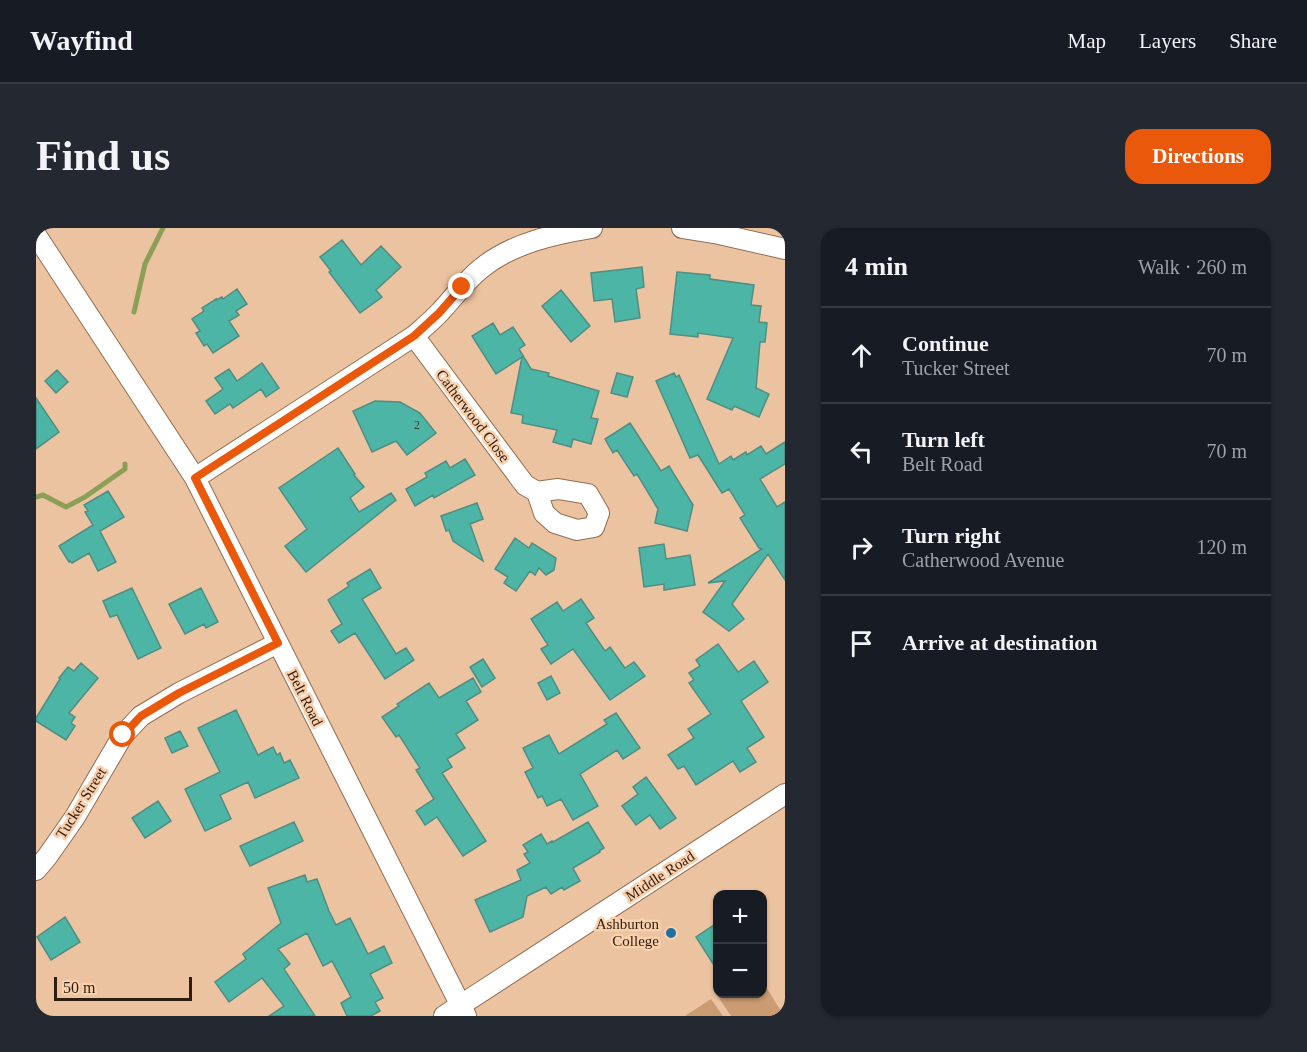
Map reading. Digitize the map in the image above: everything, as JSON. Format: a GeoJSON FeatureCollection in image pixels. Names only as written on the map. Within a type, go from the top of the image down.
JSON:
{"type":"FeatureCollection","features":[{"type":"Feature","properties":{"kind":"street"},"geometry":{"type":"LineString","coordinates":[[195,478],[414,336],[483,267],[501,255],[519,246],[572,231],[592,228]]}},
{"type":"Feature","properties":{"kind":"street"},"geometry":{"type":"LineString","coordinates":[[682,228],[785,249]]}},
{"type":"Feature","properties":{"kind":"street","name":"Belt Road"},"geometry":{"type":"LineString","coordinates":[[36,235],[195,478],[278,643],[457,1012]]}},
{"type":"Feature","properties":{"kind":"street","name":"Catherwood Close"},"geometry":{"type":"LineString","coordinates":[[414,336],[525,485],[537,492]]}},
{"type":"Feature","properties":{"kind":"street","name":"Tucker Street"},"geometry":{"type":"LineString","coordinates":[[36,870],[75,817],[123,735],[141,716],[179,693],[278,643]]}},
{"type":"Feature","properties":{"kind":"street","name":"Middle Road"},"geometry":{"type":"LineString","coordinates":[[457,1012],[785,794]]}},
{"type":"Feature","properties":{"kind":"shaded area"},"geometry":{"type":"Polygon","coordinates":[[[767,988],[784,1016],[731,1016],[719,998],[767,998],[767,988]]]}},
{"type":"Feature","properties":{"kind":"shaded area"},"geometry":{"type":"Polygon","coordinates":[[[711,999],[723,1016],[685,1016],[711,999]]]}},
{"type":"Feature","properties":{"kind":"building"},"geometry":{"type":"Polygon","coordinates":[[[342,240],[361,265],[381,246],[401,267],[376,290],[382,297],[360,313],[320,257],[342,240]]]}},
{"type":"Feature","properties":{"kind":"building"},"geometry":{"type":"Polygon","coordinates":[[[642,267],[644,287],[636,289],[640,318],[615,322],[612,299],[594,301],[591,273],[642,267]]]}},
{"type":"Feature","properties":{"kind":"building"},"geometry":{"type":"Polygon","coordinates":[[[677,272],[710,275],[710,279],[754,285],[751,305],[761,306],[759,322],[767,323],[765,342],[760,342],[756,388],[769,394],[759,417],[734,406],[732,410],[707,399],[733,338],[698,333],[698,337],[670,334],[677,272]]]}},
{"type":"Feature","properties":{"kind":"building"},"geometry":{"type":"Polygon","coordinates":[[[237,289],[247,304],[236,311],[239,315],[229,321],[239,336],[213,353],[207,344],[204,346],[196,333],[200,331],[192,319],[204,311],[202,308],[216,299],[222,297],[223,299],[237,289]]]}},
{"type":"Feature","properties":{"kind":"building"},"geometry":{"type":"Polygon","coordinates":[[[561,290],[590,326],[571,342],[542,306],[561,290]]]}},
{"type":"Feature","properties":{"kind":"building"},"geometry":{"type":"Polygon","coordinates":[[[493,323],[500,335],[513,327],[525,345],[519,349],[531,369],[599,391],[591,418],[598,419],[591,444],[573,439],[571,447],[553,442],[557,430],[522,423],[523,415],[511,413],[522,357],[496,374],[472,336],[493,323]]]}},
{"type":"Feature","properties":{"kind":"building"},"geometry":{"type":"Polygon","coordinates":[[[262,363],[279,388],[266,397],[261,389],[233,408],[230,404],[215,414],[206,401],[223,389],[215,378],[229,369],[237,381],[262,363]]]}},
{"type":"Feature","properties":{"kind":"building"},"geometry":{"type":"Polygon","coordinates":[[[57,370],[68,382],[56,393],[45,381],[57,370]]]}},
{"type":"Feature","properties":{"kind":"building"},"geometry":{"type":"Polygon","coordinates":[[[617,373],[633,377],[627,397],[611,393],[617,373]]]}},
{"type":"Feature","properties":{"kind":"building"},"geometry":{"type":"Polygon","coordinates":[[[674,373],[676,377],[679,375],[719,464],[731,456],[733,460],[746,452],[747,455],[761,446],[766,454],[785,442],[785,464],[760,479],[777,507],[785,502],[785,580],[768,554],[732,604],[744,619],[729,631],[703,612],[725,581],[708,583],[762,549],[759,548],[740,518],[745,515],[729,489],[722,493],[698,455],[690,458],[656,381],[674,373]]]}},
{"type":"Feature","properties":{"kind":"building"},"geometry":{"type":"Polygon","coordinates":[[[36,398],[59,432],[36,449],[36,398]]]}},
{"type":"Feature","properties":{"kind":"building"},"geometry":{"type":"Polygon","coordinates":[[[375,401],[400,402],[420,413],[436,433],[407,455],[396,441],[372,452],[353,411],[375,401]]]}},
{"type":"Feature","properties":{"kind":"building"},"geometry":{"type":"Polygon","coordinates":[[[630,423],[661,471],[669,466],[693,505],[687,531],[655,523],[658,509],[637,474],[634,476],[617,450],[613,453],[605,439],[630,423]]]}},
{"type":"Feature","properties":{"kind":"building"},"geometry":{"type":"Polygon","coordinates":[[[338,448],[364,487],[350,498],[359,512],[391,493],[396,500],[306,572],[285,546],[307,529],[279,488],[338,448]]]}},
{"type":"Feature","properties":{"kind":"building"},"geometry":{"type":"Polygon","coordinates":[[[465,459],[475,475],[415,506],[406,489],[427,477],[425,473],[446,461],[450,468],[465,459]]]}},
{"type":"Feature","properties":{"kind":"building"},"geometry":{"type":"Polygon","coordinates":[[[108,491],[124,517],[100,531],[116,562],[98,571],[89,553],[72,563],[69,562],[59,546],[93,525],[85,512],[88,511],[84,505],[108,491]]]}},
{"type":"Feature","properties":{"kind":"building"},"geometry":{"type":"Polygon","coordinates":[[[477,503],[483,519],[470,524],[483,561],[453,541],[449,530],[446,531],[441,516],[477,503]]]}},
{"type":"Feature","properties":{"kind":"building"},"geometry":{"type":"Polygon","coordinates":[[[515,538],[529,548],[532,543],[556,558],[554,570],[546,575],[539,568],[535,575],[530,571],[516,591],[504,583],[508,577],[495,569],[515,538]]]}},
{"type":"Feature","properties":{"kind":"building"},"geometry":{"type":"Polygon","coordinates":[[[664,544],[666,559],[690,555],[695,585],[664,590],[664,584],[644,587],[639,548],[664,544]]]}},
{"type":"Feature","properties":{"kind":"building"},"geometry":{"type":"Polygon","coordinates":[[[370,569],[381,588],[362,599],[396,654],[406,648],[414,660],[385,679],[355,633],[339,643],[331,631],[342,624],[328,600],[349,586],[347,583],[370,569]]]}},
{"type":"Feature","properties":{"kind":"building"},"geometry":{"type":"Polygon","coordinates":[[[132,588],[161,648],[138,659],[117,615],[110,617],[103,601],[132,588]]]}},
{"type":"Feature","properties":{"kind":"building"},"geometry":{"type":"Polygon","coordinates":[[[201,588],[218,622],[206,628],[204,624],[185,634],[169,604],[201,588]]]}},
{"type":"Feature","properties":{"kind":"building"},"geometry":{"type":"Polygon","coordinates":[[[581,599],[594,618],[586,623],[605,651],[610,647],[625,668],[634,662],[645,676],[610,700],[573,649],[551,664],[541,649],[548,645],[531,619],[557,602],[563,611],[581,599]]]}},
{"type":"Feature","properties":{"kind":"building"},"geometry":{"type":"Polygon","coordinates":[[[718,644],[738,672],[754,661],[768,682],[741,701],[764,737],[747,748],[756,762],[740,772],[733,761],[696,785],[684,766],[678,769],[668,755],[694,738],[688,729],[711,714],[689,683],[694,680],[689,673],[700,666],[696,660],[718,644]]]}},
{"type":"Feature","properties":{"kind":"building"},"geometry":{"type":"Polygon","coordinates":[[[483,659],[495,678],[482,687],[470,667],[483,659]]]}},
{"type":"Feature","properties":{"kind":"building"},"geometry":{"type":"Polygon","coordinates":[[[81,663],[98,678],[69,713],[75,717],[71,723],[75,726],[66,740],[36,721],[36,718],[68,667],[74,671],[81,663]]]}},
{"type":"Feature","properties":{"kind":"building"},"geometry":{"type":"Polygon","coordinates":[[[551,676],[560,693],[547,700],[538,683],[551,676]]]}},
{"type":"Feature","properties":{"kind":"building"},"geometry":{"type":"Polygon","coordinates":[[[473,678],[481,692],[466,701],[478,720],[456,734],[465,748],[447,759],[452,767],[442,773],[486,841],[463,856],[437,817],[425,825],[416,811],[434,799],[416,770],[420,768],[399,735],[396,737],[382,717],[429,683],[439,698],[473,678]]]}},
{"type":"Feature","properties":{"kind":"building"},"geometry":{"type":"Polygon","coordinates":[[[236,710],[258,755],[273,747],[277,755],[280,753],[284,763],[290,760],[299,778],[255,798],[248,782],[220,795],[231,819],[205,831],[185,789],[220,772],[198,728],[236,710]]]}},
{"type":"Feature","properties":{"kind":"building"},"geometry":{"type":"Polygon","coordinates":[[[616,713],[640,748],[623,759],[617,750],[580,774],[598,806],[573,820],[561,799],[547,806],[542,796],[538,798],[525,772],[533,768],[523,748],[549,735],[559,754],[607,724],[604,720],[616,713]]]}},
{"type":"Feature","properties":{"kind":"building"},"geometry":{"type":"Polygon","coordinates":[[[180,731],[188,746],[172,753],[165,738],[180,731]]]}},
{"type":"Feature","properties":{"kind":"building"},"geometry":{"type":"Polygon","coordinates":[[[646,777],[676,818],[660,829],[650,815],[636,825],[622,806],[638,794],[633,787],[646,777]]]}},
{"type":"Feature","properties":{"kind":"building"},"geometry":{"type":"Polygon","coordinates":[[[158,801],[171,821],[145,838],[132,818],[158,801]]]}},
{"type":"Feature","properties":{"kind":"building"},"geometry":{"type":"Polygon","coordinates":[[[294,822],[303,841],[250,866],[240,846],[294,822]]]}},
{"type":"Feature","properties":{"kind":"building"},"geometry":{"type":"Polygon","coordinates":[[[588,822],[604,848],[573,868],[580,881],[564,890],[562,887],[551,894],[546,887],[527,896],[523,917],[490,932],[475,900],[521,880],[517,870],[530,863],[524,854],[528,852],[523,845],[541,834],[547,844],[553,842],[588,822]]]}},
{"type":"Feature","properties":{"kind":"building"},"geometry":{"type":"Polygon","coordinates":[[[305,875],[307,882],[317,879],[336,925],[350,918],[368,954],[384,946],[392,963],[370,974],[383,998],[375,1002],[380,1011],[371,1016],[347,1016],[341,1003],[351,997],[332,961],[323,966],[307,933],[278,949],[290,964],[284,969],[315,1016],[269,1016],[284,1006],[262,978],[229,1002],[215,982],[246,959],[243,954],[281,923],[268,888],[305,875]]]}},
{"type":"Feature","properties":{"kind":"building"},"geometry":{"type":"Polygon","coordinates":[[[65,917],[80,942],[51,960],[37,937],[65,917]]]}},
{"type":"Feature","properties":{"kind":"building"},"geometry":{"type":"Polygon","coordinates":[[[713,926],[713,964],[696,937],[713,926]]]}},
{"type":"Feature","properties":{"kind":"waterway"},"geometry":{"type":"LineString","coordinates":[[134,312],[145,264],[163,228]]}},
{"type":"Feature","properties":{"kind":"waterway"},"geometry":{"type":"LineString","coordinates":[[36,497],[43,495],[66,507],[85,497],[125,469],[125,464]]}},
{"type":"Feature","properties":{"kind":"place","name":"Ashburton College"},"geometry":{"type":"Point","coordinates":[671,933]}},
{"type":"Feature","properties":{"kind":"route"},"geometry":{"type":"LineString","coordinates":[[123,735],[141,716],[179,693],[278,643],[195,478],[414,336],[462,287]]}}]}
